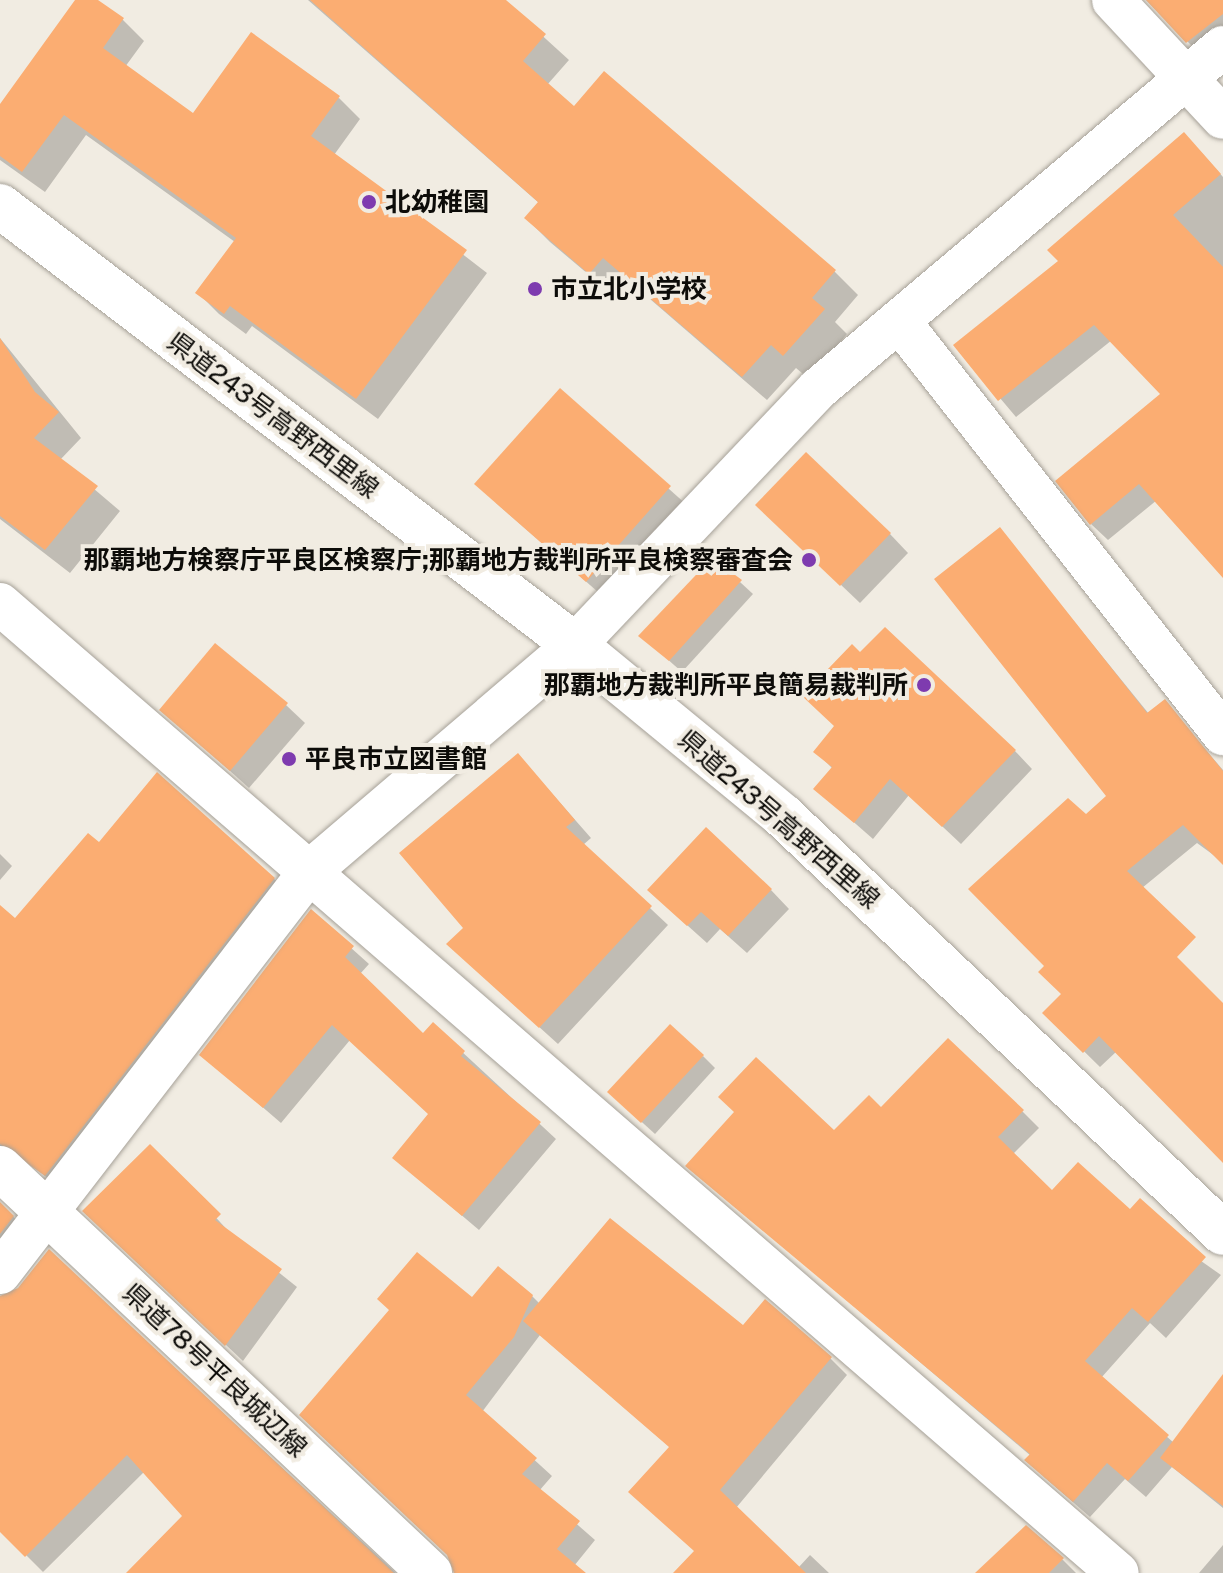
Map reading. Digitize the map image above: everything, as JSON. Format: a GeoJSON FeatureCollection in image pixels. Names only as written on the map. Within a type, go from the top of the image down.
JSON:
{"type":"FeatureCollection","features":[{"type":"Feature","properties":{"kind":"main road","name":"県道243号高野西里線"},"geometry":{"type":"LineString","coordinates":[[0,206],[575,645],[783,816],[1223,1233]]}},
{"type":"Feature","properties":{"kind":"main road","name":"県道78号平良城辺線"},"geometry":{"type":"LineString","coordinates":[[0,1168],[41,1211],[430,1573]]}},
{"type":"Feature","properties":{"kind":"street"},"geometry":{"type":"LineString","coordinates":[[1113,0],[1181,81],[1223,118]]}},
{"type":"Feature","properties":{"kind":"street"},"geometry":{"type":"LineString","coordinates":[[0,1273],[41,1211],[310,871],[575,645],[818,389],[1223,47]]}},
{"type":"Feature","properties":{"kind":"street"},"geometry":{"type":"LineString","coordinates":[[900,322],[1223,734]]}},
{"type":"Feature","properties":{"kind":"street"},"geometry":{"type":"LineString","coordinates":[[0,604],[1118,1573]]}},
{"type":"Feature","properties":{"kind":"building"},"geometry":{"type":"Polygon","coordinates":[[[75,0],[98,0],[124,18],[103,48],[193,113],[251,32],[340,96],[311,136],[467,250],[356,399],[230,306],[224,314],[195,293],[236,238],[64,115],[22,172],[0,156],[0,104],[75,0]]]}},
{"type":"Feature","properties":{"kind":"building"},"geometry":{"type":"Polygon","coordinates":[[[310,0],[506,0],[546,34],[523,61],[574,106],[604,71],[836,270],[812,298],[825,309],[783,356],[771,345],[742,377],[603,258],[589,274],[524,218],[538,202],[310,0]]]}},
{"type":"Feature","properties":{"kind":"building"},"geometry":{"type":"Polygon","coordinates":[[[1146,0],[1223,0],[1223,14],[1186,43],[1146,0]]]}},
{"type":"Feature","properties":{"kind":"building"},"geometry":{"type":"Polygon","coordinates":[[[1184,132],[1221,174],[1173,215],[1223,267],[1223,578],[1139,484],[1090,525],[1055,481],[1160,394],[1094,325],[998,401],[953,345],[1058,261],[1047,250],[1184,132]]]}},
{"type":"Feature","properties":{"kind":"building"},"geometry":{"type":"Polygon","coordinates":[[[0,338],[35,392],[59,412],[34,438],[98,486],[45,550],[0,516],[0,338]]]}},
{"type":"Feature","properties":{"kind":"building"},"geometry":{"type":"Polygon","coordinates":[[[560,388],[671,486],[586,582],[474,484],[560,388]]]}},
{"type":"Feature","properties":{"kind":"building"},"geometry":{"type":"Polygon","coordinates":[[[806,452],[891,533],[840,586],[755,505],[806,452]]]}},
{"type":"Feature","properties":{"kind":"building"},"geometry":{"type":"Polygon","coordinates":[[[1000,527],[1147,713],[1165,699],[1223,771],[1223,865],[1183,825],[1127,871],[1196,937],[1177,957],[1223,1003],[1223,1163],[1099,1036],[1083,1053],[1042,1013],[1061,994],[1038,972],[1044,966],[968,889],[1068,798],[1086,814],[1106,796],[934,579],[1000,527]]]}},
{"type":"Feature","properties":{"kind":"building"},"geometry":{"type":"Polygon","coordinates":[[[712,558],[742,580],[669,661],[638,636],[712,558]]]}},
{"type":"Feature","properties":{"kind":"building"},"geometry":{"type":"Polygon","coordinates":[[[885,627],[1016,750],[942,827],[890,779],[854,823],[813,789],[832,767],[813,752],[834,726],[802,696],[852,644],[860,652],[885,627]]]}},
{"type":"Feature","properties":{"kind":"building"},"geometry":{"type":"Polygon","coordinates":[[[215,643],[288,703],[230,771],[159,710],[215,643]]]}},
{"type":"Feature","properties":{"kind":"building"},"geometry":{"type":"Polygon","coordinates":[[[518,753],[575,820],[566,827],[652,906],[539,1028],[446,944],[463,928],[399,853],[518,753]]]}},
{"type":"Feature","properties":{"kind":"building"},"geometry":{"type":"Polygon","coordinates":[[[157,772],[275,878],[45,1176],[0,1144],[0,905],[15,918],[88,833],[99,842],[157,772]]]}},
{"type":"Feature","properties":{"kind":"building"},"geometry":{"type":"Polygon","coordinates":[[[706,827],[772,889],[728,936],[701,912],[687,926],[647,890],[706,827]]]}},
{"type":"Feature","properties":{"kind":"building"},"geometry":{"type":"Polygon","coordinates":[[[311,909],[354,946],[345,957],[423,1033],[433,1022],[465,1051],[461,1056],[541,1122],[462,1216],[392,1158],[428,1114],[332,1025],[263,1108],[199,1055],[311,909]]]}},
{"type":"Feature","properties":{"kind":"building"},"geometry":{"type":"Polygon","coordinates":[[[670,1024],[704,1055],[641,1123],[607,1092],[670,1024]]]}},
{"type":"Feature","properties":{"kind":"building"},"geometry":{"type":"Polygon","coordinates":[[[948,1038],[1024,1110],[998,1137],[1052,1190],[1078,1162],[1130,1209],[1140,1198],[1206,1257],[1148,1322],[1132,1308],[1085,1361],[1169,1435],[1128,1481],[1107,1463],[1073,1502],[1024,1460],[1030,1454],[685,1166],[734,1112],[718,1097],[756,1057],[834,1130],[869,1095],[881,1107],[948,1038]]]}},
{"type":"Feature","properties":{"kind":"building"},"geometry":{"type":"Polygon","coordinates":[[[150,1144],[221,1214],[215,1220],[282,1269],[225,1346],[82,1211],[150,1144]]]}},
{"type":"Feature","properties":{"kind":"building"},"geometry":{"type":"Polygon","coordinates":[[[0,1202],[14,1216],[0,1234],[0,1202]]]}},
{"type":"Feature","properties":{"kind":"building"},"geometry":{"type":"Polygon","coordinates":[[[610,1218],[743,1325],[765,1299],[832,1357],[720,1490],[806,1573],[673,1573],[694,1551],[628,1492],[669,1447],[523,1321],[610,1218]]]}},
{"type":"Feature","properties":{"kind":"building"},"geometry":{"type":"Polygon","coordinates":[[[49,1249],[394,1573],[126,1573],[182,1516],[127,1455],[25,1557],[0,1532],[0,1296],[18,1288],[49,1249]]]}},
{"type":"Feature","properties":{"kind":"building"},"geometry":{"type":"Polygon","coordinates":[[[417,1252],[472,1297],[498,1266],[533,1295],[514,1337],[466,1395],[537,1458],[522,1474],[580,1521],[557,1549],[586,1573],[454,1573],[447,1555],[299,1415],[389,1310],[377,1299],[417,1252]]]}},
{"type":"Feature","properties":{"kind":"building"},"geometry":{"type":"Polygon","coordinates":[[[1223,1374],[1223,1506],[1160,1458],[1223,1374]]]}},
{"type":"Feature","properties":{"kind":"building"},"geometry":{"type":"Polygon","coordinates":[[[1026,1525],[1064,1558],[1049,1573],[975,1573],[1026,1525]]]}},
{"type":"Feature","properties":{"kind":"place","name":"北幼稚園"},"geometry":{"type":"Point","coordinates":[369,202]}},
{"type":"Feature","properties":{"kind":"place","name":"市立北小学校"},"geometry":{"type":"Point","coordinates":[535,289]}},
{"type":"Feature","properties":{"kind":"place","name":"那覇地方検察庁平良区検察庁;那覇地方裁判所平良検察審査会"},"geometry":{"type":"Point","coordinates":[809,560]}},
{"type":"Feature","properties":{"kind":"place","name":"那覇地方裁判所平良簡易裁判所"},"geometry":{"type":"Point","coordinates":[924,685]}},
{"type":"Feature","properties":{"kind":"place","name":"平良市立図書館"},"geometry":{"type":"Point","coordinates":[289,759]}}]}
